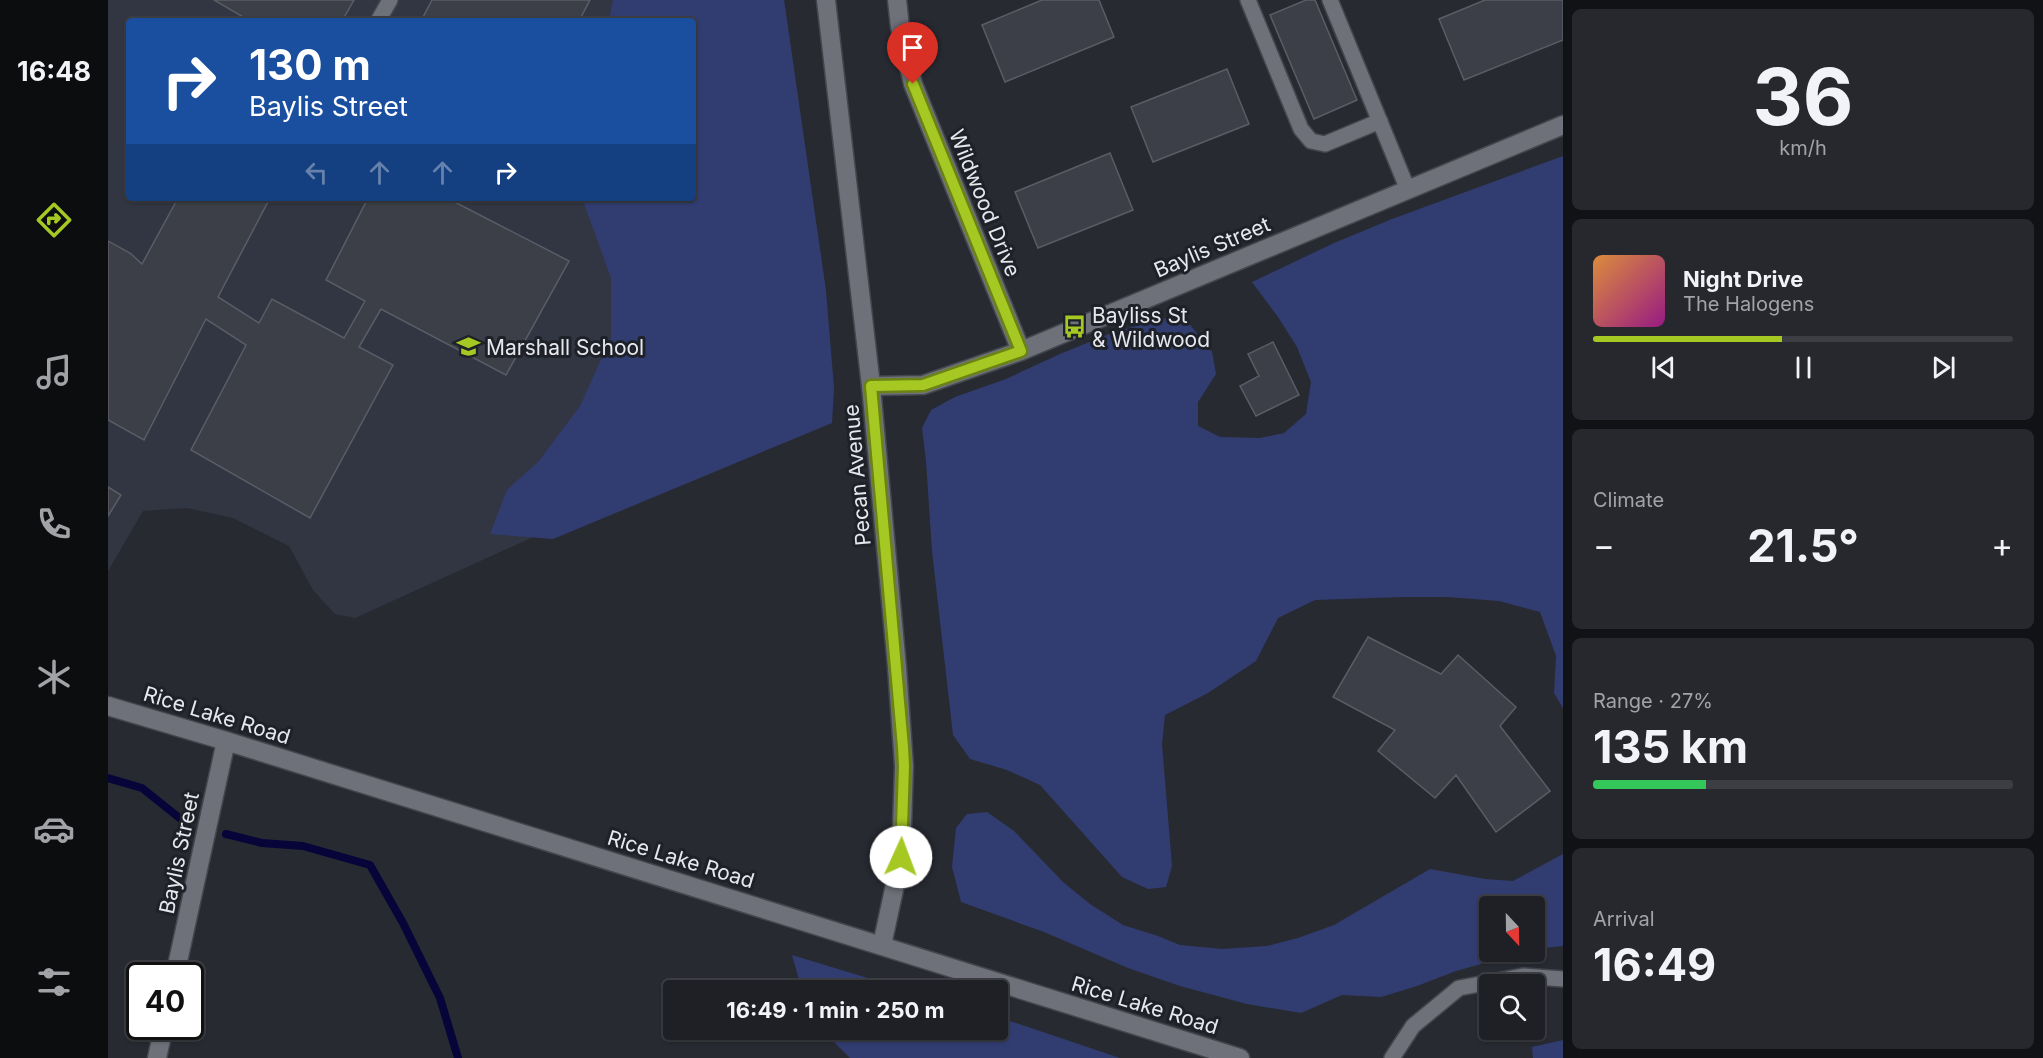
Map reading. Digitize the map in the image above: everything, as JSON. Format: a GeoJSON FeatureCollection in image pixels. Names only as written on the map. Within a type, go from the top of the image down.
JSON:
{"type":"FeatureCollection","features":[{"type":"Feature","properties":{"kind":"street","name":"Pecan Avenue"},"geometry":{"type":"LineString","coordinates":[[826,0],[871,386],[904,766],[901,857],[882,945]]}},
{"type":"Feature","properties":{"kind":"street","name":"Wildwood Drive"},"geometry":{"type":"LineString","coordinates":[[897,0],[907,66],[913,84],[1021,351]]}},
{"type":"Feature","properties":{"kind":"street","name":"Baylis Street"},"geometry":{"type":"LineString","coordinates":[[871,386],[923,385],[1021,351],[1563,125]]}},
{"type":"Feature","properties":{"kind":"street","name":"Rice Lake Road"},"geometry":{"type":"LineString","coordinates":[[108,706],[1240,1058]]}},
{"type":"Feature","properties":{"kind":"street","name":"Baylis Street"},"geometry":{"type":"LineString","coordinates":[[178,962],[226,741]]}},
{"type":"Feature","properties":{"kind":"street"},"geometry":{"type":"LineString","coordinates":[[157,1058],[161,1040]]}},
{"type":"Feature","properties":{"kind":"lane"},"geometry":{"type":"LineString","coordinates":[[380,18],[390,0]]}},
{"type":"Feature","properties":{"kind":"lane"},"geometry":{"type":"LineString","coordinates":[[1248,0],[1302,129],[1311,141],[1325,144],[1380,122]]}},
{"type":"Feature","properties":{"kind":"lane"},"geometry":{"type":"LineString","coordinates":[[1330,0],[1408,190]]}},
{"type":"Feature","properties":{"kind":"lane"},"geometry":{"type":"LineString","coordinates":[[1392,1058],[1413,1026],[1459,988],[1523,976],[1563,979]]}},
{"type":"Feature","properties":{"kind":"shaded area","name":"Marshall School"},"geometry":{"type":"Polygon","coordinates":[[[108,0],[784,0],[826,291],[828,403],[355,618],[335,614],[313,590],[289,546],[233,518],[187,508],[143,511],[108,571],[108,0]]]}},
{"type":"Feature","properties":{"kind":"shaded area"},"geometry":{"type":"Polygon","coordinates":[[[613,0],[784,0],[826,291],[834,388],[832,423],[553,539],[490,534],[507,490],[539,461],[580,406],[611,338],[611,278],[583,201],[696,201],[696,18],[610,18],[613,0]]]}},
{"type":"Feature","properties":{"kind":"shaded area"},"geometry":{"type":"Polygon","coordinates":[[[1563,156],[1563,708],[1554,693],[1556,656],[1540,612],[1499,601],[1447,597],[1315,600],[1278,618],[1256,661],[1208,693],[1165,715],[1162,744],[1172,866],[1166,887],[1148,889],[1122,877],[1040,785],[1007,770],[970,759],[953,735],[932,551],[922,428],[931,410],[955,397],[1006,379],[1114,332],[1165,318],[1187,321],[1212,352],[1216,374],[1198,402],[1198,426],[1220,437],[1260,438],[1284,433],[1306,414],[1311,382],[1297,347],[1252,282],[1334,243],[1392,219],[1563,156]]]}},
{"type":"Feature","properties":{"kind":"shaded area"},"geometry":{"type":"Polygon","coordinates":[[[987,812],[1014,831],[1063,882],[1090,904],[1123,925],[1180,945],[1222,949],[1267,946],[1334,925],[1430,869],[1485,879],[1513,881],[1563,854],[1563,946],[1545,948],[1545,896],[1479,896],[1479,962],[1488,962],[1381,997],[1342,995],[1301,1013],[1247,1004],[1180,986],[1128,968],[1044,932],[961,902],[952,867],[956,828],[967,814],[987,812]]]}},
{"type":"Feature","properties":{"kind":"shaded area"},"geometry":{"type":"Polygon","coordinates":[[[792,955],[874,980],[799,980],[792,955]]]}},
{"type":"Feature","properties":{"kind":"shaded area"},"geometry":{"type":"Polygon","coordinates":[[[1008,1020],[1120,1058],[850,1058],[832,1040],[1008,1040],[1008,1020]]]}},
{"type":"Feature","properties":{"kind":"shaded area"},"geometry":{"type":"Polygon","coordinates":[[[1563,1040],[1563,1058],[1533,1058],[1532,1047],[1563,1040]]]}},
{"type":"Feature","properties":{"kind":"building"},"geometry":{"type":"Polygon","coordinates":[[[214,0],[354,0],[344,18],[245,18],[214,0]]]}},
{"type":"Feature","properties":{"kind":"building"},"geometry":{"type":"Polygon","coordinates":[[[432,0],[590,0],[581,18],[423,18],[432,0]]]}},
{"type":"Feature","properties":{"kind":"building"},"geometry":{"type":"Polygon","coordinates":[[[1042,0],[1099,0],[1114,37],[1005,82],[982,25],[1042,0]]]}},
{"type":"Feature","properties":{"kind":"building"},"geometry":{"type":"Polygon","coordinates":[[[1306,0],[1315,0],[1357,100],[1314,119],[1270,15],[1306,0]]]}},
{"type":"Feature","properties":{"kind":"building"},"geometry":{"type":"Polygon","coordinates":[[[1485,0],[1563,0],[1563,40],[1464,80],[1439,19],[1485,0]]]}},
{"type":"Feature","properties":{"kind":"building"},"geometry":{"type":"Polygon","coordinates":[[[1227,69],[1249,124],[1153,162],[1131,107],[1227,69]]]}},
{"type":"Feature","properties":{"kind":"building"},"geometry":{"type":"Polygon","coordinates":[[[1110,153],[1133,210],[1038,248],[1015,192],[1110,153]]]}},
{"type":"Feature","properties":{"kind":"building","name":"Marshall School"},"geometry":{"type":"Polygon","coordinates":[[[176,201],[268,201],[218,297],[259,323],[272,299],[344,338],[365,301],[326,280],[366,201],[453,201],[569,261],[506,375],[381,309],[359,347],[393,365],[310,518],[191,450],[246,345],[206,319],[144,440],[108,420],[108,241],[130,253],[142,264],[176,201]]]}},
{"type":"Feature","properties":{"kind":"building"},"geometry":{"type":"Polygon","coordinates":[[[1273,342],[1299,395],[1256,416],[1240,386],[1259,376],[1248,354],[1273,342]]]}},
{"type":"Feature","properties":{"kind":"building"},"geometry":{"type":"Polygon","coordinates":[[[108,487],[121,495],[108,516],[108,487]]]}},
{"type":"Feature","properties":{"kind":"building"},"geometry":{"type":"Polygon","coordinates":[[[1368,637],[1441,674],[1458,655],[1516,707],[1500,726],[1550,791],[1496,832],[1456,775],[1435,798],[1378,751],[1395,730],[1333,697],[1368,637]]]}},
{"type":"Feature","properties":{"kind":"waterway"},"geometry":{"type":"LineString","coordinates":[[108,778],[142,788],[187,824]]}},
{"type":"Feature","properties":{"kind":"waterway"},"geometry":{"type":"LineString","coordinates":[[226,834],[262,843],[303,846],[370,865],[403,923],[440,998],[458,1058]]}},
{"type":"Feature","properties":{"kind":"place","name":"Bayliss St & Wildwood"},"geometry":{"type":"Point","coordinates":[1074,327]}},
{"type":"Feature","properties":{"kind":"place","name":"Marshall School"},"geometry":{"type":"Point","coordinates":[468,347]}},
{"type":"Feature","properties":{"kind":"route"},"geometry":{"type":"LineString","coordinates":[[901,857],[903,747],[871,386],[923,385],[1021,351],[913,84]]}}]}
